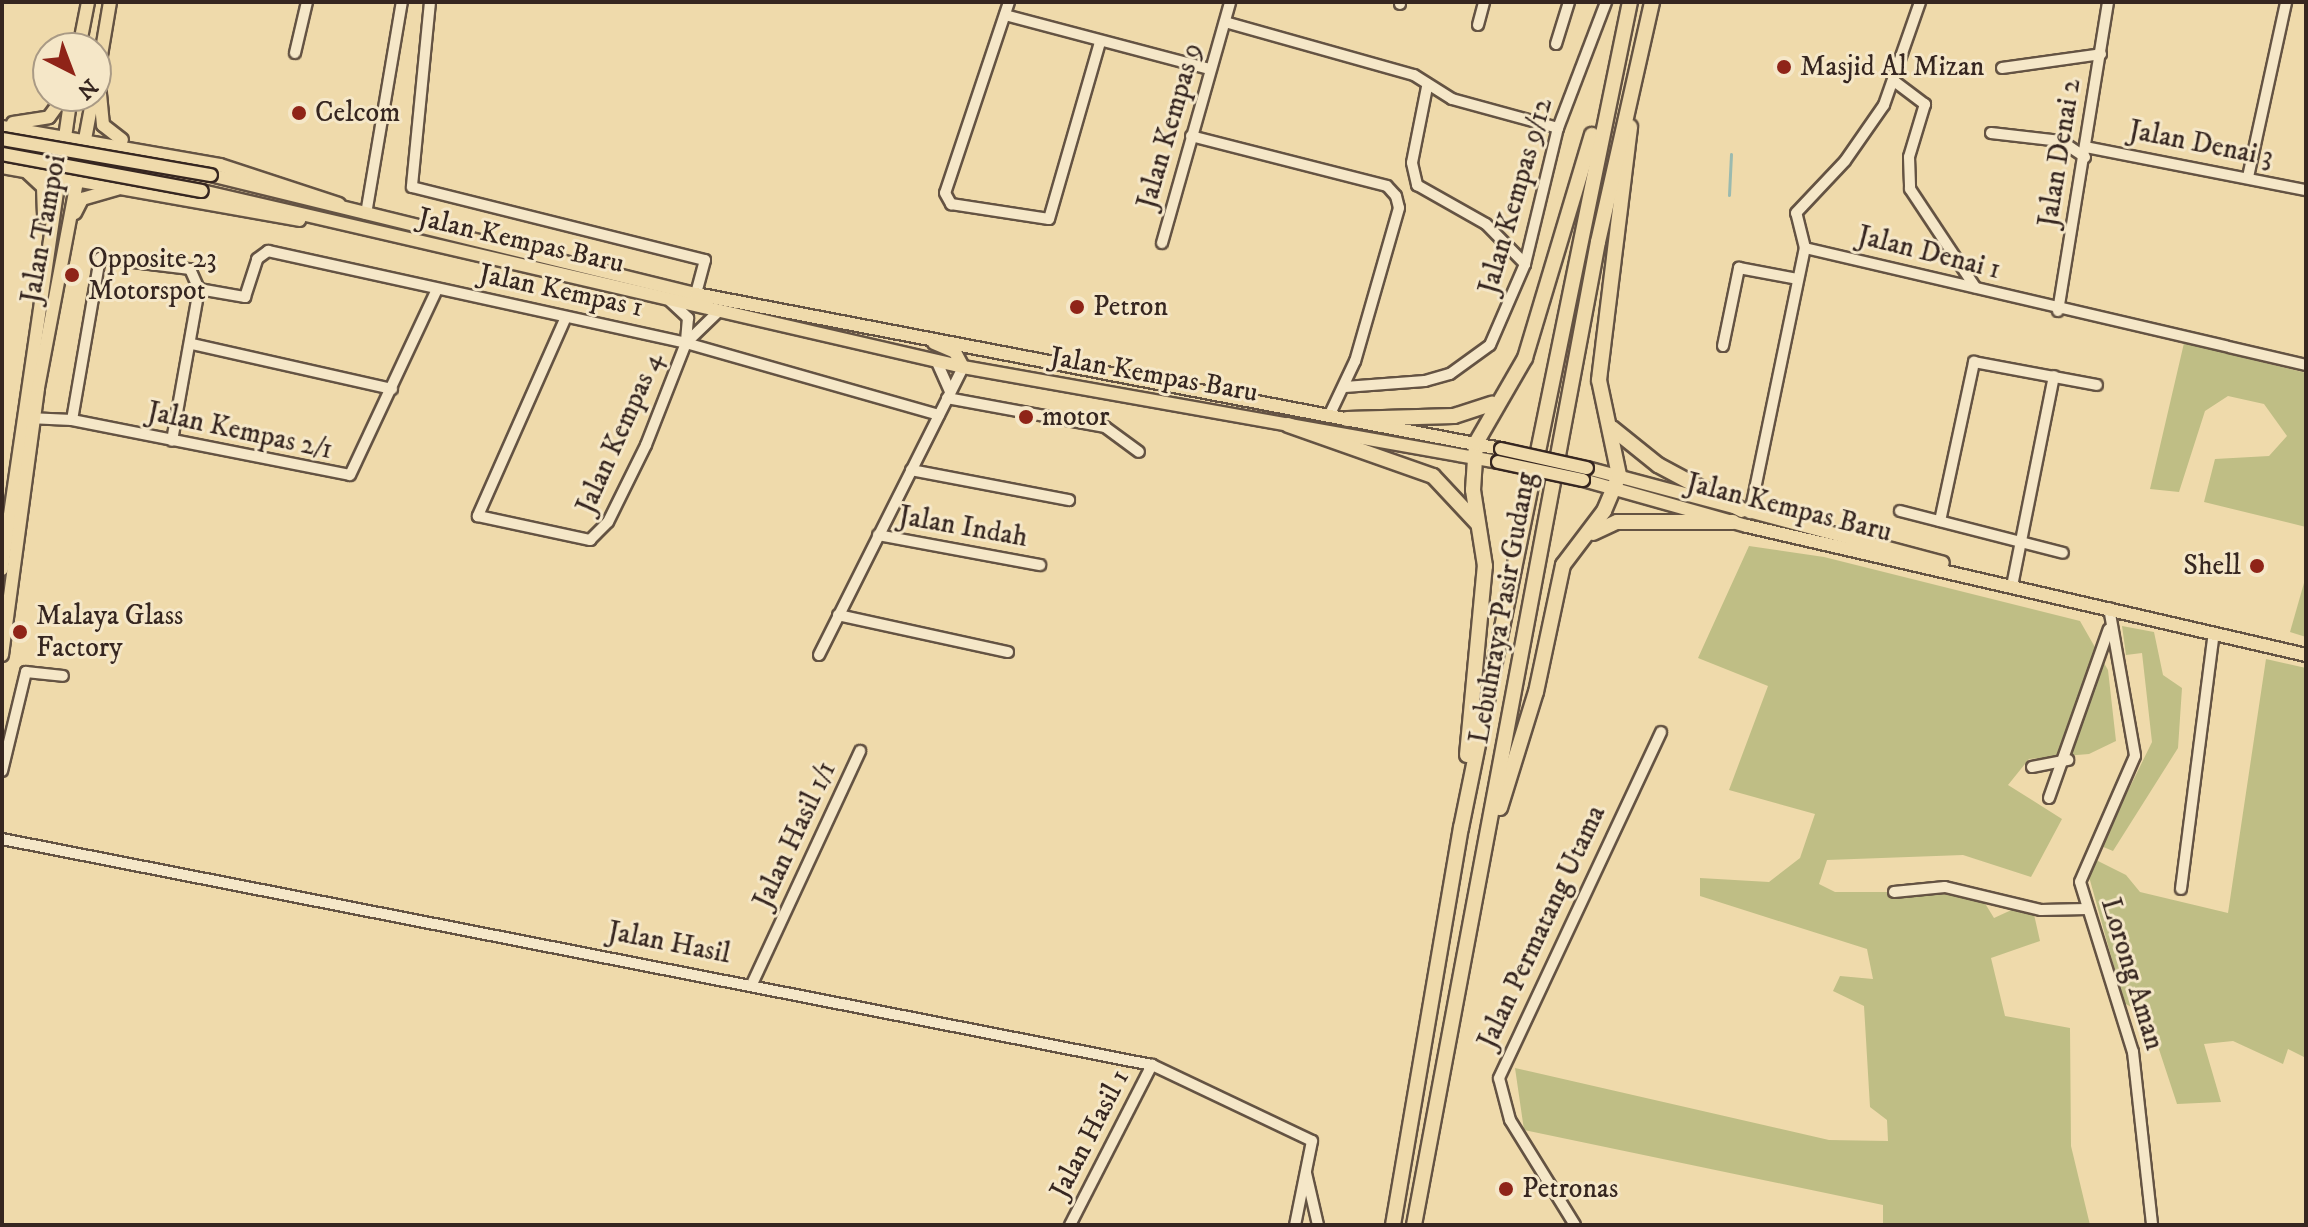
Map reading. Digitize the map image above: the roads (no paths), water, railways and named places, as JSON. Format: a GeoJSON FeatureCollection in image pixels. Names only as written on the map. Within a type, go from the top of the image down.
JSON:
{"type":"FeatureCollection","features":[{"type":"Feature","properties":{"kind":"highway","name":"Lebuhraya Pasir Gudang"},"geometry":{"type":"LineString","coordinates":[[1393,1225],[1461,828],[1614,67],[1630,2]]}},
{"type":"Feature","properties":{"kind":"highway","name":"Lebuhraya Pasir Gudang"},"geometry":{"type":"LineString","coordinates":[[1414,1225],[1633,79],[1652,2]]}},
{"type":"Feature","properties":{"kind":"highway"},"geometry":{"type":"LineString","coordinates":[[1461,828],[1483,622],[1483,534],[1475,450],[1496,401],[1525,358],[1614,67]]}},
{"type":"Feature","properties":{"kind":"highway"},"geometry":{"type":"LineString","coordinates":[[1481,872],[1536,692],[1563,565],[1617,481],[1599,380],[1627,185],[1633,79]]}},
{"type":"Feature","properties":{"kind":"highway"},"geometry":{"type":"LineString","coordinates":[[1347,419],[1454,416],[1496,401]]}},
{"type":"Feature","properties":{"kind":"highway"},"geometry":{"type":"LineString","coordinates":[[1604,419],[1658,465],[1742,515]]}},
{"type":"Feature","properties":{"kind":"highway"},"geometry":{"type":"LineString","coordinates":[[1288,425],[1433,476],[1461,499],[1483,534]]}},
{"type":"Feature","properties":{"kind":"highway"},"geometry":{"type":"LineString","coordinates":[[1578,544],[1617,522],[1742,515]]}},
{"type":"Feature","properties":{"kind":"main road"},"geometry":{"type":"LineString","coordinates":[[82,32],[88,2]]}},
{"type":"Feature","properties":{"kind":"main road"},"geometry":{"type":"LineString","coordinates":[[105,32],[110,2]]}},
{"type":"Feature","properties":{"kind":"main road"},"geometry":{"type":"LineString","coordinates":[[2,126],[41,121],[49,112]]}},
{"type":"Feature","properties":{"kind":"main road","name":"Jalan Tampoi"},"geometry":{"type":"LineString","coordinates":[[2,569],[38,297],[69,112]]}},
{"type":"Feature","properties":{"kind":"main road","name":"Jalan Tampoi"},"geometry":{"type":"LineString","coordinates":[[2,655],[34,415],[90,112]]}},
{"type":"Feature","properties":{"kind":"main road"},"geometry":{"type":"LineString","coordinates":[[101,112],[103,125],[141,148]]}},
{"type":"Feature","properties":{"kind":"main road"},"geometry":{"type":"LineString","coordinates":[[2,126],[34,133],[114,142],[278,179],[344,209]]}},
{"type":"Feature","properties":{"kind":"main road"},"geometry":{"type":"LineString","coordinates":[[25,171],[39,158],[34,133]]}},
{"type":"Feature","properties":{"kind":"main road","name":"Jalan Kempas Baru"},"geometry":{"type":"LineString","coordinates":[[2,139],[211,175],[696,294],[882,326],[1347,419],[1475,450],[1498,462],[1585,474]]}},
{"type":"Feature","properties":{"kind":"main road"},"geometry":{"type":"LineString","coordinates":[[102,183],[93,164],[114,142]]}},
{"type":"Feature","properties":{"kind":"main road","name":"Jalan Kempas Baru"},"geometry":{"type":"LineString","coordinates":[[2,154],[202,191],[963,367],[1288,425],[1475,450],[1501,449],[1742,515],[2306,655]]}},
{"type":"Feature","properties":{"kind":"main road"},"geometry":{"type":"LineString","coordinates":[[2,167],[129,186],[354,227]]}},
{"type":"Feature","properties":{"kind":"main road"},"geometry":{"type":"LineString","coordinates":[[25,171],[43,187],[46,206],[38,297]]}},
{"type":"Feature","properties":{"kind":"main road"},"geometry":{"type":"LineString","coordinates":[[63,261],[82,199],[129,186]]}},
{"type":"Feature","properties":{"kind":"main road"},"geometry":{"type":"LineString","coordinates":[[882,326],[948,346],[963,367]]}},
{"type":"Feature","properties":{"kind":"main road","name":"Jalan Kempas Baru"},"geometry":{"type":"LineString","coordinates":[[1742,515],[2103,606]]}},
{"type":"Feature","properties":{"kind":"street"},"geometry":{"type":"LineString","coordinates":[[295,53],[307,2]]}},
{"type":"Feature","properties":{"kind":"street"},"geometry":{"type":"LineString","coordinates":[[366,214],[402,2]]}},
{"type":"Feature","properties":{"kind":"street"},"geometry":{"type":"LineString","coordinates":[[430,2],[412,187],[705,260],[696,294]]}},
{"type":"Feature","properties":{"kind":"street"},"geometry":{"type":"LineString","coordinates":[[1009,2],[947,200],[1049,219],[1100,42]]}},
{"type":"Feature","properties":{"kind":"street","name":"Jalan Kempas 9"},"geometry":{"type":"LineString","coordinates":[[1162,243],[1230,2]]}},
{"type":"Feature","properties":{"kind":"street"},"geometry":{"type":"LineString","coordinates":[[1478,25],[1484,2]]}},
{"type":"Feature","properties":{"kind":"street"},"geometry":{"type":"LineString","coordinates":[[1556,44],[1569,2]]}},
{"type":"Feature","properties":{"kind":"street","name":"Jalan Kempas 9/12"},"geometry":{"type":"LineString","coordinates":[[1345,387],[1425,381],[1475,358],[1499,330],[1525,264],[1558,128],[1606,2]]}},
{"type":"Feature","properties":{"kind":"street"},"geometry":{"type":"LineString","coordinates":[[1742,515],[1805,248],[1796,213],[1859,144],[1894,81],[1920,2]]}},
{"type":"Feature","properties":{"kind":"street","name":"Jalan Denai 2"},"geometry":{"type":"LineString","coordinates":[[2058,311],[2108,2]]}},
{"type":"Feature","properties":{"kind":"street"},"geometry":{"type":"LineString","coordinates":[[2248,177],[2286,2]]}},
{"type":"Feature","properties":{"kind":"street"},"geometry":{"type":"LineString","coordinates":[[1005,15],[1209,69]]}},
{"type":"Feature","properties":{"kind":"street"},"geometry":{"type":"LineString","coordinates":[[1225,22],[1414,75],[1427,87],[1558,128]]}},
{"type":"Feature","properties":{"kind":"street"},"geometry":{"type":"LineString","coordinates":[[2002,68],[2101,54]]}},
{"type":"Feature","properties":{"kind":"street"},"geometry":{"type":"LineString","coordinates":[[1894,81],[1925,104],[1909,157],[1910,189],[1975,287]]}},
{"type":"Feature","properties":{"kind":"street"},"geometry":{"type":"LineString","coordinates":[[1427,87],[1412,163],[1417,185],[1486,224],[1525,264]]}},
{"type":"Feature","properties":{"kind":"street","name":"Jalan Denai 3"},"geometry":{"type":"LineString","coordinates":[[1991,133],[2061,141],[2085,152],[2248,177],[2306,190]]}},
{"type":"Feature","properties":{"kind":"street"},"geometry":{"type":"LineString","coordinates":[[1191,136],[1387,186],[1396,196],[1399,208],[1345,387],[1329,416]]}},
{"type":"Feature","properties":{"kind":"street","name":"Jalan Denai 1"},"geometry":{"type":"LineString","coordinates":[[1805,248],[1975,287],[2058,311],[2306,365]]}},
{"type":"Feature","properties":{"kind":"street","name":"Jalan Kempas 1"},"geometry":{"type":"LineString","coordinates":[[199,289],[245,297],[257,259],[268,251],[686,343],[939,415]]}},
{"type":"Feature","properties":{"kind":"street"},"geometry":{"type":"LineString","coordinates":[[72,420],[96,266],[107,254],[190,269],[199,289],[192,344],[172,441]]}},
{"type":"Feature","properties":{"kind":"street"},"geometry":{"type":"LineString","coordinates":[[1723,346],[1739,268],[1797,279]]}},
{"type":"Feature","properties":{"kind":"street","name":"Jalan Kempas 2/1"},"geometry":{"type":"LineString","coordinates":[[34,415],[350,475],[437,289]]}},
{"type":"Feature","properties":{"kind":"street"},"geometry":{"type":"LineString","coordinates":[[669,300],[688,318],[686,343]]}},
{"type":"Feature","properties":{"kind":"street"},"geometry":{"type":"LineString","coordinates":[[686,343],[718,312]]}},
{"type":"Feature","properties":{"kind":"street","name":"Jalan Kempas 4"},"geometry":{"type":"LineString","coordinates":[[566,317],[479,511],[482,519],[590,540],[600,535],[686,343]]}},
{"type":"Feature","properties":{"kind":"street"},"geometry":{"type":"LineString","coordinates":[[192,344],[392,389]]}},
{"type":"Feature","properties":{"kind":"street"},"geometry":{"type":"LineString","coordinates":[[936,360],[948,395],[1105,427],[1139,452]]}},
{"type":"Feature","properties":{"kind":"street"},"geometry":{"type":"LineString","coordinates":[[1940,521],[1974,362],[2097,385]]}},
{"type":"Feature","properties":{"kind":"street","name":"Jalan Indah"},"geometry":{"type":"LineString","coordinates":[[819,655],[963,367]]}},
{"type":"Feature","properties":{"kind":"street"},"geometry":{"type":"LineString","coordinates":[[2013,581],[2054,376]]}},
{"type":"Feature","properties":{"kind":"street"},"geometry":{"type":"LineString","coordinates":[[19,428],[34,415]]}},
{"type":"Feature","properties":{"kind":"street"},"geometry":{"type":"LineString","coordinates":[[911,470],[1069,500]]}},
{"type":"Feature","properties":{"kind":"street"},"geometry":{"type":"LineString","coordinates":[[1900,511],[2063,553]]}},
{"type":"Feature","properties":{"kind":"street","name":"Jalan Indah"},"geometry":{"type":"LineString","coordinates":[[878,535],[1040,565]]}},
{"type":"Feature","properties":{"kind":"street","name":"Lorong Aman"},"geometry":{"type":"LineString","coordinates":[[2103,606],[2135,756],[2082,866],[2087,909],[2133,1052],[2152,1225]]}},
{"type":"Feature","properties":{"kind":"street"},"geometry":{"type":"LineString","coordinates":[[838,615],[1008,652]]}},
{"type":"Feature","properties":{"kind":"street"},"geometry":{"type":"LineString","coordinates":[[2049,798],[2068,760],[2109,629]]}},
{"type":"Feature","properties":{"kind":"street"},"geometry":{"type":"LineString","coordinates":[[2181,889],[2199,730],[2214,633]]}},
{"type":"Feature","properties":{"kind":"street"},"geometry":{"type":"LineString","coordinates":[[2,771],[26,672],[63,676]]}},
{"type":"Feature","properties":{"kind":"street","name":"Jalan Permatang Utama"},"geometry":{"type":"LineString","coordinates":[[1575,1225],[1510,1120],[1499,1078],[1661,732]]}},
{"type":"Feature","properties":{"kind":"street","name":"Jalan Hasil 1/1"},"geometry":{"type":"LineString","coordinates":[[752,984],[860,751]]}},
{"type":"Feature","properties":{"kind":"street"},"geometry":{"type":"LineString","coordinates":[[2032,767],[2068,760]]}},
{"type":"Feature","properties":{"kind":"street","name":"Jalan Hasil"},"geometry":{"type":"LineString","coordinates":[[2,839],[1152,1065],[1312,1141],[1306,1172]]}},
{"type":"Feature","properties":{"kind":"street"},"geometry":{"type":"LineString","coordinates":[[1894,892],[1945,887],[2041,910],[2087,909]]}},
{"type":"Feature","properties":{"kind":"street","name":"Jalan Hasil 1"},"geometry":{"type":"LineString","coordinates":[[1070,1225],[1152,1065]]}},
{"type":"Feature","properties":{"kind":"street"},"geometry":{"type":"LineString","coordinates":[[1295,1225],[1306,1172]]}},
{"type":"Feature","properties":{"kind":"street"},"geometry":{"type":"LineString","coordinates":[[1306,1172],[1318,1225]]}},
{"type":"Feature","properties":{"kind":"waterway"},"geometry":{"type":"LineString","coordinates":[[1729,195],[1731,154]]}},
{"type":"Feature","properties":{"kind":"place","name":"Masjid Al Mizan"},"geometry":{"type":"Point","coordinates":[1784,67]}},
{"type":"Feature","properties":{"kind":"place","name":"Celcom"},"geometry":{"type":"Point","coordinates":[299,113]}},
{"type":"Feature","properties":{"kind":"place","name":"Opposite 23 Motorspot"},"geometry":{"type":"Point","coordinates":[72,275]}},
{"type":"Feature","properties":{"kind":"place","name":"Petron"},"geometry":{"type":"Point","coordinates":[1077,307]}},
{"type":"Feature","properties":{"kind":"place","name":"motor"},"geometry":{"type":"Point","coordinates":[1026,417]}},
{"type":"Feature","properties":{"kind":"place","name":"Shell"},"geometry":{"type":"Point","coordinates":[2257,566]}},
{"type":"Feature","properties":{"kind":"place","name":"Malaya Glass Factory"},"geometry":{"type":"Point","coordinates":[20,632]}},
{"type":"Feature","properties":{"kind":"place","name":"Petronas"},"geometry":{"type":"Point","coordinates":[1506,1189]}}]}
